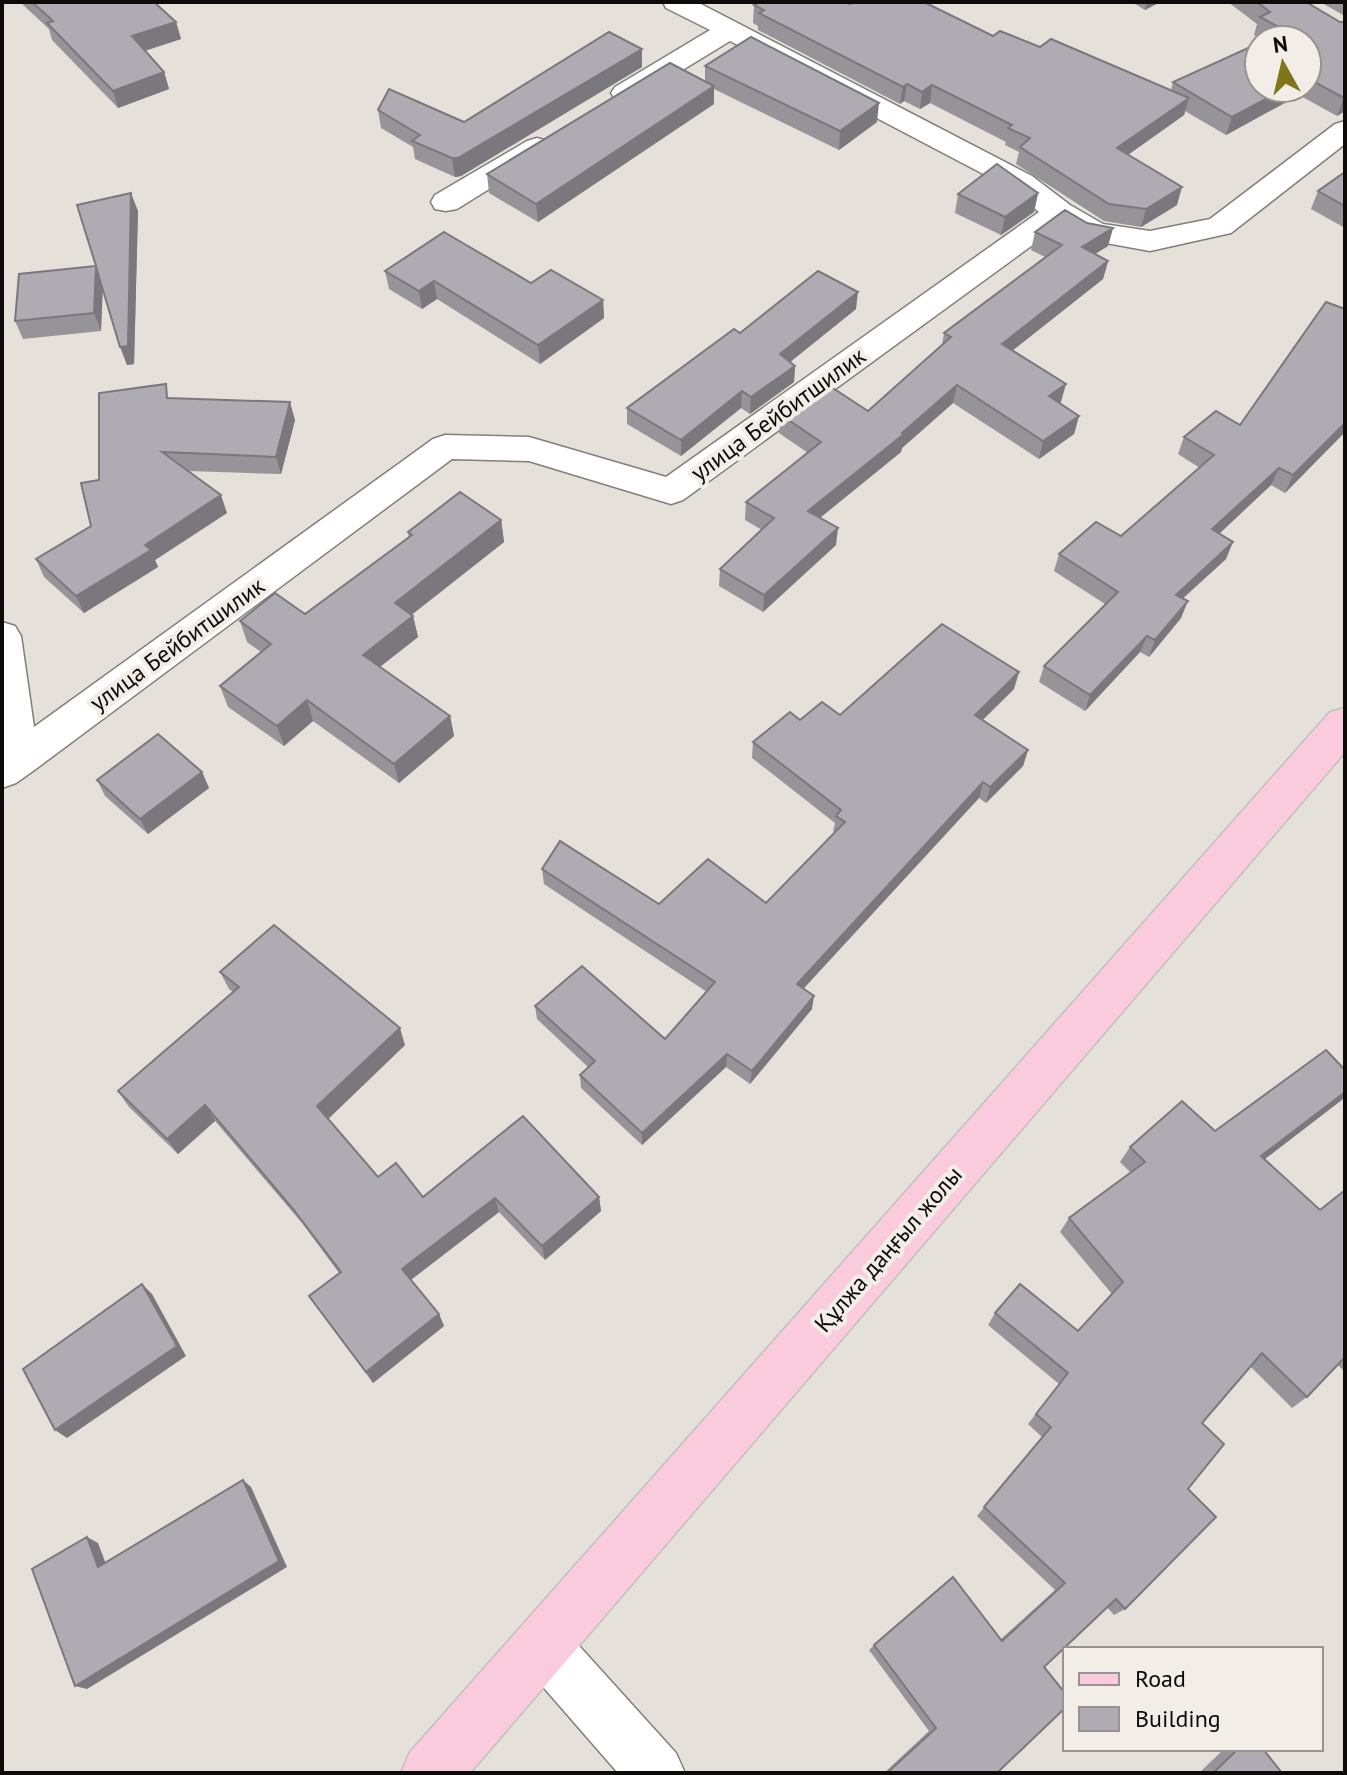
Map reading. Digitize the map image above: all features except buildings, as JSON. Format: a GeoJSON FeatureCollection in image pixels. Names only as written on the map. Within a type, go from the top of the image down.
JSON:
{"type":"FeatureCollection","features":[{"type":"Feature","properties":{"kind":"main road","name":"Құлжа даңғыл жолы"},"geometry":{"type":"LineString","coordinates":[[431,1773],[1345,724]]}},
{"type":"Feature","properties":{"kind":"street"},"geometry":{"type":"LineString","coordinates":[[676,2],[1021,182],[1059,212],[1095,232],[1150,241],[1220,226],[1345,130]]}},
{"type":"Feature","properties":{"kind":"street"},"geometry":{"type":"LineString","coordinates":[[599,109],[728,31]]}},
{"type":"Feature","properties":{"kind":"street"},"geometry":{"type":"LineString","coordinates":[[446,202],[561,132]]}},
{"type":"Feature","properties":{"kind":"street","name":"улица Бейбитшилик"},"geometry":{"type":"LineString","coordinates":[[10,766],[445,447],[529,449],[671,491],[1059,212]]}},
{"type":"Feature","properties":{"kind":"street"},"geometry":{"type":"LineString","coordinates":[[2,636],[10,766]]}},
{"type":"Feature","properties":{"kind":"street"},"geometry":{"type":"LineString","coordinates":[[543,1646],[656,1773]]}}]}
